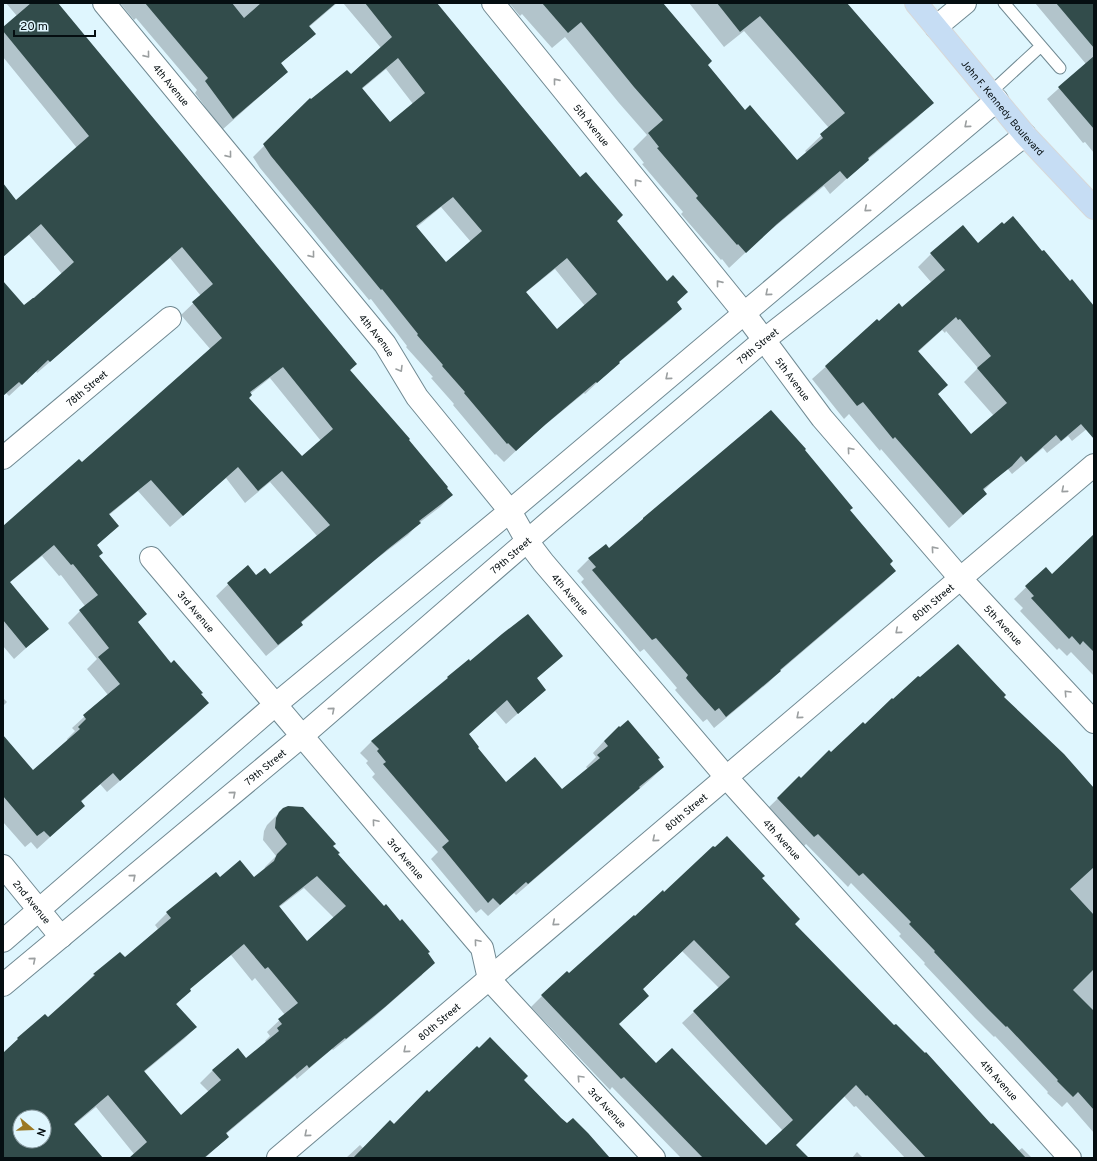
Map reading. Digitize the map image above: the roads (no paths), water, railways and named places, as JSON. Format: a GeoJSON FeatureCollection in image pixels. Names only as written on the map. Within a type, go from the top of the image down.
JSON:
{"type":"FeatureCollection","features":[{"type":"Feature","properties":{"kind":"main road","name":"John F. Kennedy Boulevard"},"geometry":{"type":"LineString","coordinates":[[916,3],[993,97],[1094,208]]}},
{"type":"Feature","properties":{"kind":"street","name":"4th Avenue"},"geometry":{"type":"LineString","coordinates":[[104,3],[385,344],[417,397],[510,511],[527,541],[543,562],[727,778],[1070,1158]]}},
{"type":"Feature","properties":{"kind":"street","name":"5th Avenue"},"geometry":{"type":"LineString","coordinates":[[493,3],[744,313],[822,418],[960,578],[1094,722]]}},
{"type":"Feature","properties":{"kind":"street"},"geometry":{"type":"LineString","coordinates":[[936,27],[965,3]]}},
{"type":"Feature","properties":{"kind":"street"},"geometry":{"type":"LineString","coordinates":[[3,941],[275,705],[510,511],[744,313],[993,97]]}},
{"type":"Feature","properties":{"kind":"street","name":"79th Street"},"geometry":{"type":"LineString","coordinates":[[3,985],[302,736],[527,541],[764,340],[1026,135]]}},
{"type":"Feature","properties":{"kind":"street","name":"78th Street"},"geometry":{"type":"LineString","coordinates":[[3,458],[170,318]]}},
{"type":"Feature","properties":{"kind":"street","name":"80th Street"},"geometry":{"type":"LineString","coordinates":[[278,1158],[1094,465]]}},
{"type":"Feature","properties":{"kind":"street","name":"3rd Avenue"},"geometry":{"type":"LineString","coordinates":[[151,558],[482,948],[489,979],[654,1158]]}},
{"type":"Feature","properties":{"kind":"street","name":"2nd Avenue"},"geometry":{"type":"LineString","coordinates":[[3,866],[61,937]]}},
{"type":"Feature","properties":{"kind":"lane"},"geometry":{"type":"LineString","coordinates":[[1004,3],[1060,68]]}},
{"type":"Feature","properties":{"kind":"lane"},"geometry":{"type":"LineString","coordinates":[[993,97],[1041,46]]}}]}
